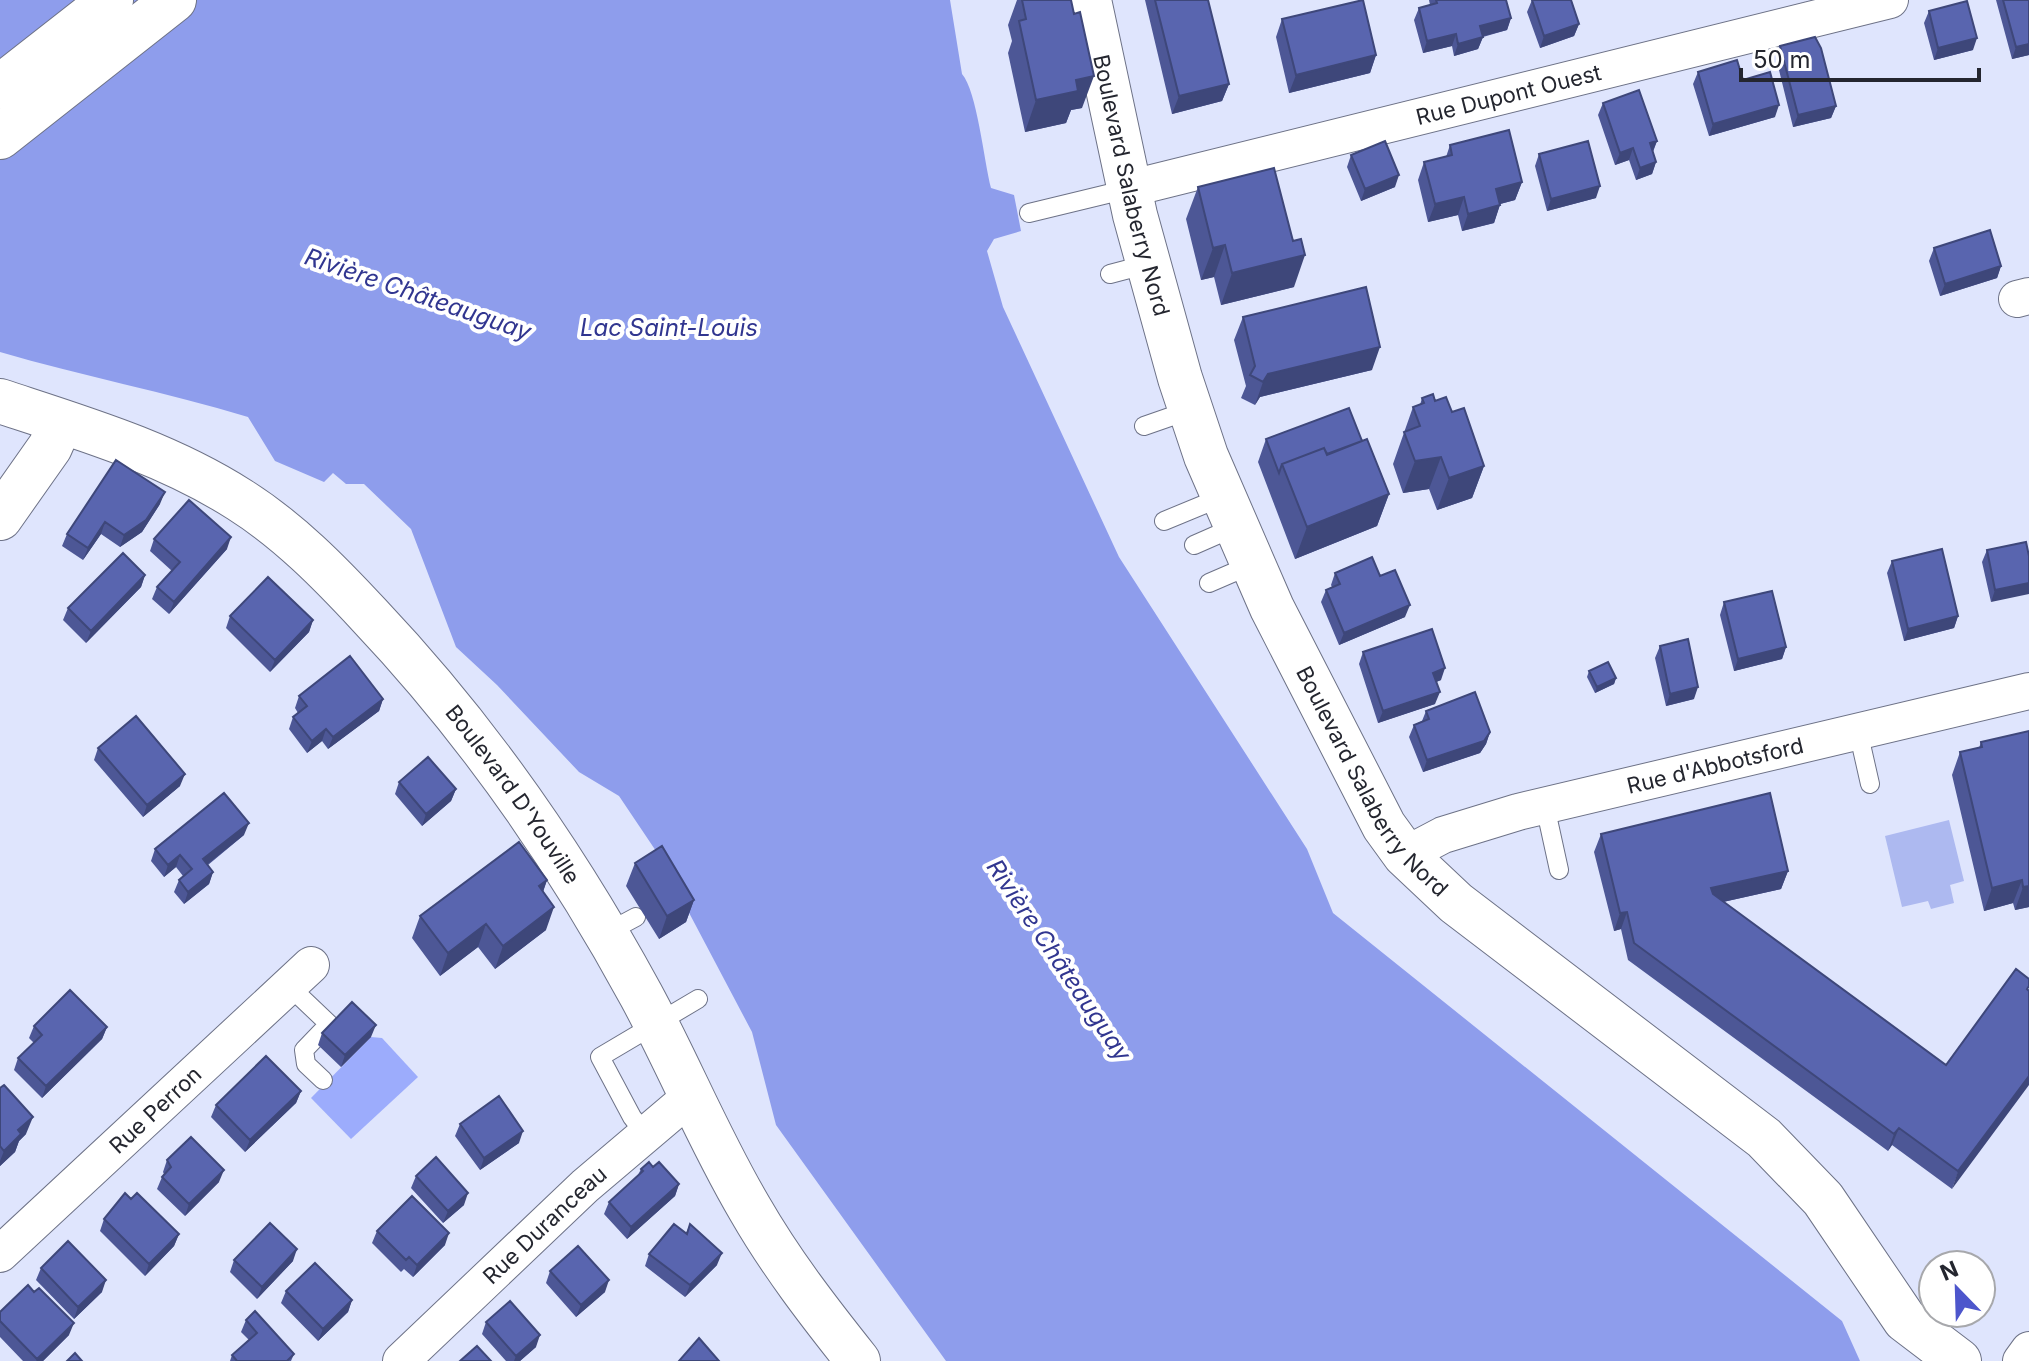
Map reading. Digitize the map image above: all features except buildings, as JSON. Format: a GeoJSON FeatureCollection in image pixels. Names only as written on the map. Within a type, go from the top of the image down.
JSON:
{"type":"FeatureCollection","features":[{"type":"Feature","properties":{"kind":"street"},"geometry":{"type":"LineString","coordinates":[[0,87],[111,0]]}},
{"type":"Feature","properties":{"kind":"street"},"geometry":{"type":"LineString","coordinates":[[0,137],[174,0]]}},
{"type":"Feature","properties":{"kind":"street","name":"Boulevard Salaberry Nord"},"geometry":{"type":"LineString","coordinates":[[1089,0],[1128,189],[1129,269],[1237,529],[1352,769],[1405,855],[1456,903],[1764,1138],[1823,1199],[1905,1320],[1959,1361]]}},
{"type":"Feature","properties":{"kind":"street","name":"Rue Dupont Ouest"},"geometry":{"type":"LineString","coordinates":[[1128,189],[1890,0]]}},
{"type":"Feature","properties":{"kind":"street","name":"Boulevard D'Youville"},"geometry":{"type":"LineString","coordinates":[[0,401],[191,471],[273,522],[334,578],[398,646],[484,750],[557,853],[621,925],[655,1021],[720,1154],[769,1242],[858,1361]]}},
{"type":"Feature","properties":{"kind":"street"},"geometry":{"type":"LineString","coordinates":[[0,518],[50,447],[61,422]]}},
{"type":"Feature","properties":{"kind":"street","name":"Rue d'Abbotsford"},"geometry":{"type":"LineString","coordinates":[[1405,855],[1443,835],[1545,806],[2029,691]]}},
{"type":"Feature","properties":{"kind":"street","name":"Rue Perron"},"geometry":{"type":"LineString","coordinates":[[0,1254],[299,975]]}},
{"type":"Feature","properties":{"kind":"street","name":"Rue Duranceau"},"geometry":{"type":"LineString","coordinates":[[401,1361],[585,1186],[677,1108],[695,1100]]}},
{"type":"Feature","properties":{"kind":"street"},"geometry":{"type":"LineString","coordinates":[[2021,1361],[2029,1350]]}},
{"type":"Feature","properties":{"kind":"lane"},"geometry":{"type":"LineString","coordinates":[[1029,213],[1128,189]]}},
{"type":"Feature","properties":{"kind":"lane"},"geometry":{"type":"LineString","coordinates":[[1144,426],[1190,410]]}},
{"type":"Feature","properties":{"kind":"lane"},"geometry":{"type":"LineString","coordinates":[[1164,521],[1237,529]]}},
{"type":"Feature","properties":{"kind":"lane"},"geometry":{"type":"LineString","coordinates":[[1194,545],[1237,529]]}},
{"type":"Feature","properties":{"kind":"lane"},"geometry":{"type":"LineString","coordinates":[[1209,583],[1237,529]]}},
{"type":"Feature","properties":{"kind":"lane"},"geometry":{"type":"LineString","coordinates":[[1858,731],[1870,784]]}},
{"type":"Feature","properties":{"kind":"lane"},"geometry":{"type":"LineString","coordinates":[[1545,806],[1559,870]]}},
{"type":"Feature","properties":{"kind":"lane"},"geometry":{"type":"LineString","coordinates":[[299,975],[329,1024],[304,1050],[306,1064],[323,1080]]}},
{"type":"Feature","properties":{"kind":"lane"},"geometry":{"type":"LineString","coordinates":[[646,1135],[600,1057],[655,1021],[698,999]]}},
{"type":"Feature","properties":{"kind":"shaded area"},"geometry":{"type":"Polygon","coordinates":[[[1949,820],[1964,881],[1950,885],[1954,903],[1931,909],[1928,901],[1902,907],[1885,836],[1949,820]]]}},
{"type":"Feature","properties":{"kind":"shaded area"},"geometry":{"type":"Polygon","coordinates":[[[371,1037],[382,1038],[418,1077],[351,1139],[311,1098],[371,1037]]]}},
{"type":"Feature","properties":{"kind":"water","name":"Lac Saint-Louis"},"geometry":{"type":"Polygon","coordinates":[[[0,0],[950,0],[962,74],[976,110],[991,188],[1014,195],[1021,231],[994,239],[987,251],[1003,307],[1119,557],[1307,849],[1333,913],[1842,1321],[1860,1361],[946,1361],[776,1125],[752,1032],[658,854],[619,796],[579,772],[497,685],[456,647],[411,529],[364,484],[346,484],[333,473],[324,482],[275,461],[248,417],[0,352],[0,0]]]}},
{"type":"Feature","properties":{"kind":"water label","name":"Rivière Châteauguay"},"geometry":{"type":"Point","coordinates":[418,294]}},
{"type":"Feature","properties":{"kind":"water label","name":"Rivière Châteauguay"},"geometry":{"type":"Point","coordinates":[1059,960]}}]}
